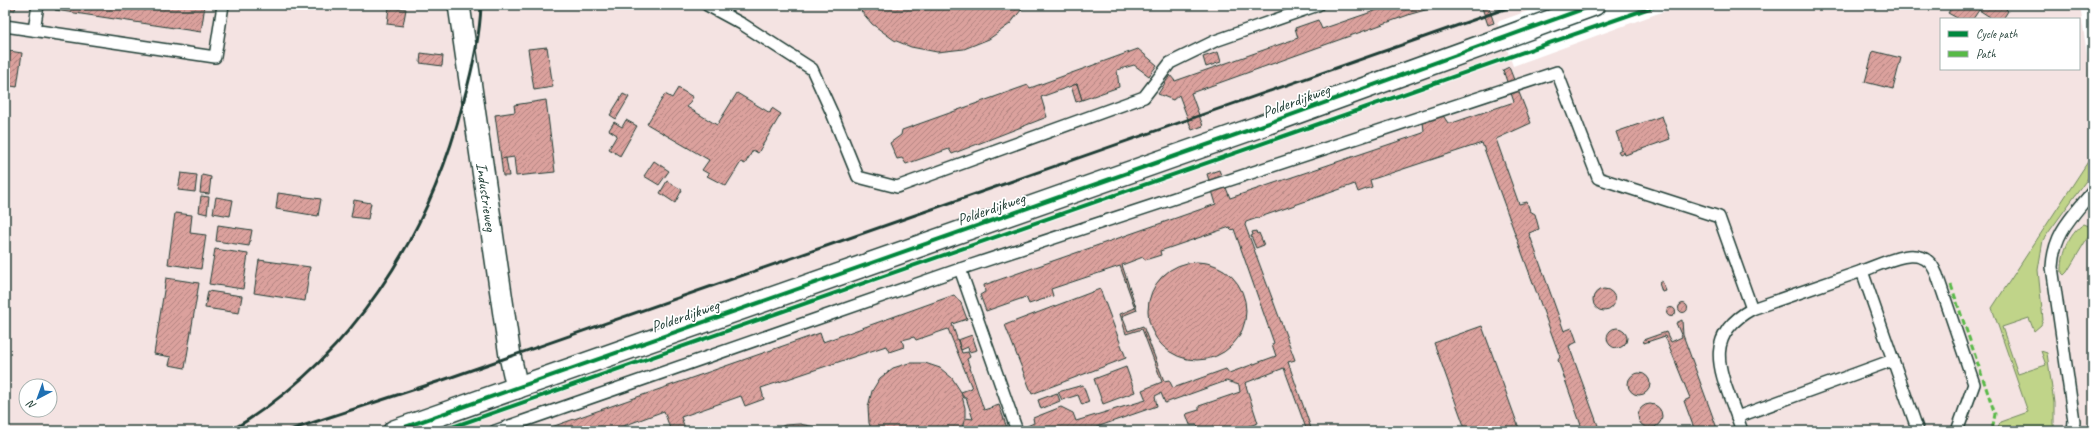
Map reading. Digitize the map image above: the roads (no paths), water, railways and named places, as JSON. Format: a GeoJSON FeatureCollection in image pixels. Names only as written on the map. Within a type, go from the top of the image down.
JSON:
{"type":"FeatureCollection","features":[{"type":"Feature","properties":{"kind":"street","name":"Industrieweg"},"geometry":{"type":"LineString","coordinates":[[459,5],[510,356],[517,388]]}},
{"type":"Feature","properties":{"kind":"street","name":"Polderdijkweg"},"geometry":{"type":"LineString","coordinates":[[394,431],[1248,131],[1594,5]]}},
{"type":"Feature","properties":{"kind":"lane"},"geometry":{"type":"LineString","coordinates":[[34,30],[38,5]]}},
{"type":"Feature","properties":{"kind":"lane"},"geometry":{"type":"LineString","coordinates":[[5,26],[215,57],[223,5]]}},
{"type":"Feature","properties":{"kind":"lane"},"geometry":{"type":"LineString","coordinates":[[707,5],[742,24],[812,69],[858,177],[897,187],[1144,97],[1170,63],[1215,41],[1318,5]]}},
{"type":"Feature","properties":{"kind":"lane"},"geometry":{"type":"LineString","coordinates":[[496,431],[960,270],[1557,72],[1598,178],[1719,217],[1752,309]]}},
{"type":"Feature","properties":{"kind":"lane"},"geometry":{"type":"LineString","coordinates":[[2073,431],[2074,421],[2052,267],[2053,250],[2057,238],[2093,191]]}},
{"type":"Feature","properties":{"kind":"lane"},"geometry":{"type":"LineString","coordinates":[[1742,431],[1723,376],[1719,350],[1721,338],[1739,316],[1752,309],[1862,271],[1908,256],[1920,256],[1930,262],[1937,276],[1974,384],[1957,431]]}},
{"type":"Feature","properties":{"kind":"lane"},"geometry":{"type":"LineString","coordinates":[[960,270],[1017,431]]}},
{"type":"Feature","properties":{"kind":"lane"},"geometry":{"type":"LineString","coordinates":[[1862,271],[1918,431]]}},
{"type":"Feature","properties":{"kind":"lane"},"geometry":{"type":"LineString","coordinates":[[1737,417],[1893,360]]}},
{"type":"Feature","properties":{"kind":"railway"},"geometry":{"type":"LineString","coordinates":[[230,431],[273,402],[313,368],[348,331],[379,290],[406,247],[429,200],[448,152],[472,67],[479,30],[481,5]]}},
{"type":"Feature","properties":{"kind":"railway"},"geometry":{"type":"LineString","coordinates":[[287,431],[443,380],[1516,5]]}},
{"type":"Feature","properties":{"kind":"railway"},"geometry":{"type":"LineString","coordinates":[[2089,5],[2093,35]]}}]}
